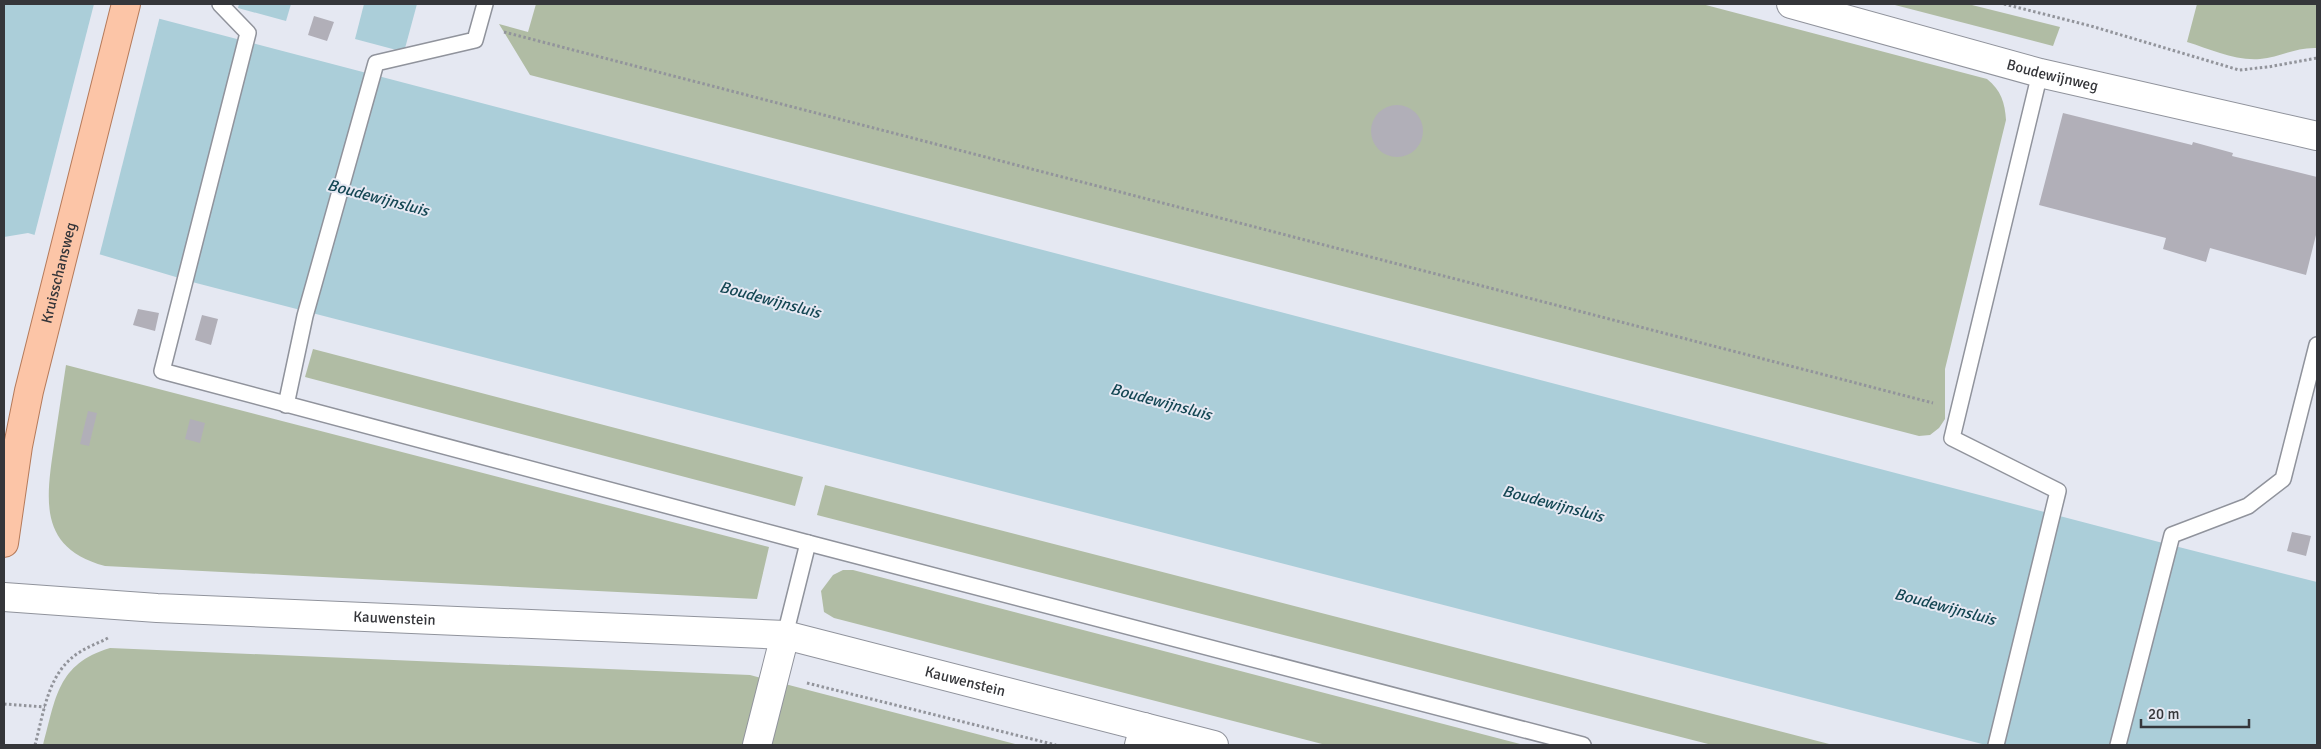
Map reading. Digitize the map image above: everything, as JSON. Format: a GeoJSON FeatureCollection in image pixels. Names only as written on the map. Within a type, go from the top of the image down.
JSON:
{"type":"FeatureCollection","features":[{"type":"Feature","properties":{"kind":"main road","name":"Kruisschansweg"},"geometry":{"type":"LineString","coordinates":[[4,543],[18,446],[48,310],[126,4]]}},
{"type":"Feature","properties":{"kind":"street","name":"Boudewijnweg"},"geometry":{"type":"LineString","coordinates":[[1791,4],[2040,73],[2317,136]]}},
{"type":"Feature","properties":{"kind":"street","name":"Kauwenstein"},"geometry":{"type":"LineString","coordinates":[[4,597],[157,608],[785,634],[1141,736],[1214,745]]}},
{"type":"Feature","properties":{"kind":"street"},"geometry":{"type":"LineString","coordinates":[[757,745],[785,634]]}},
{"type":"Feature","properties":{"kind":"lane"},"geometry":{"type":"LineString","coordinates":[[220,4],[248,33],[162,371],[808,543],[1583,745]]}},
{"type":"Feature","properties":{"kind":"lane"},"geometry":{"type":"LineString","coordinates":[[286,405],[305,316],[376,63],[475,40],[485,4]]}},
{"type":"Feature","properties":{"kind":"lane"},"geometry":{"type":"LineString","coordinates":[[1996,745],[2058,491],[1952,438],[2040,73]]}},
{"type":"Feature","properties":{"kind":"lane"},"geometry":{"type":"LineString","coordinates":[[2118,745],[2172,535],[2248,506],[2284,480],[2317,344]]}},
{"type":"Feature","properties":{"kind":"lane"},"geometry":{"type":"LineString","coordinates":[[785,634],[808,543]]}},
{"type":"Feature","properties":{"kind":"path"},"geometry":{"type":"LineString","coordinates":[[2004,4],[2091,26],[2239,70],[2317,58]]}},
{"type":"Feature","properties":{"kind":"path"},"geometry":{"type":"LineString","coordinates":[[479,26],[1959,409]]}},
{"type":"Feature","properties":{"kind":"path"},"geometry":{"type":"LineString","coordinates":[[35,745],[57,674],[67,661],[80,652],[116,637]]}},
{"type":"Feature","properties":{"kind":"path"},"geometry":{"type":"LineString","coordinates":[[774,675],[1056,745]]}},
{"type":"Feature","properties":{"kind":"path"},"geometry":{"type":"LineString","coordinates":[[4,704],[46,707]]}},
{"type":"Feature","properties":{"kind":"green space"},"geometry":{"type":"Polygon","coordinates":[[[536,4],[1702,4],[1987,79],[1996,88],[2001,97],[2005,108],[2006,120],[1945,369],[1945,419],[1939,428],[1930,435],[1919,436],[530,75],[499,24],[528,32],[536,4]]]}},
{"type":"Feature","properties":{"kind":"green space"},"geometry":{"type":"Polygon","coordinates":[[[1891,4],[1968,4],[2060,27],[2053,46],[1891,4]]]}},
{"type":"Feature","properties":{"kind":"green space"},"geometry":{"type":"Polygon","coordinates":[[[2197,4],[2317,4],[2317,48],[2302,49],[2267,58],[2251,59],[2223,54],[2187,42],[2197,4]]]}},
{"type":"Feature","properties":{"kind":"green space"},"geometry":{"type":"Polygon","coordinates":[[[313,349],[803,477],[795,506],[305,377],[313,349]]]}},
{"type":"Feature","properties":{"kind":"green space"},"geometry":{"type":"Polygon","coordinates":[[[66,365],[769,547],[757,599],[105,566],[83,558],[68,547],[57,534],[51,519],[49,485],[66,365]]]}},
{"type":"Feature","properties":{"kind":"green space"},"geometry":{"type":"Polygon","coordinates":[[[825,485],[1833,745],[1712,745],[817,515],[825,485]]]}},
{"type":"Feature","properties":{"kind":"green space"},"geometry":{"type":"Polygon","coordinates":[[[843,570],[853,570],[1524,745],[1326,745],[834,618],[824,612],[821,591],[833,575],[843,570]]]}},
{"type":"Feature","properties":{"kind":"green space"},"geometry":{"type":"Polygon","coordinates":[[[110,648],[750,675],[1019,745],[43,745],[56,698],[69,673],[79,663],[92,655],[110,648]]]}},
{"type":"Feature","properties":{"kind":"water","name":"Boudewijnsluis"},"geometry":{"type":"Polygon","coordinates":[[[4,4],[103,4],[2317,582],[2317,745],[1986,745],[196,283],[28,233],[4,237],[4,4]]]}},
{"type":"Feature","properties":{"kind":"water"},"geometry":{"type":"Polygon","coordinates":[[[239,4],[291,4],[286,21],[238,8],[239,4]]]}},
{"type":"Feature","properties":{"kind":"water"},"geometry":{"type":"Polygon","coordinates":[[[364,4],[417,4],[404,52],[355,39],[364,4]]]}},
{"type":"Feature","properties":{"kind":"pier"},"geometry":{"type":"Polygon","coordinates":[[[94,4],[113,4],[160,16],[99,257],[34,237],[94,4]]]}},
{"type":"Feature","properties":{"kind":"building"},"geometry":{"type":"Polygon","coordinates":[[[314,16],[334,22],[327,41],[308,35],[314,16]]]}},
{"type":"Feature","properties":{"kind":"building"},"geometry":{"type":"Polygon","coordinates":[[[1397,105],[1411,109],[1419,117],[1423,131],[1419,145],[1411,153],[1397,157],[1383,153],[1375,145],[1371,131],[1375,117],[1383,109],[1397,105]]]}},
{"type":"Feature","properties":{"kind":"building"},"geometry":{"type":"Polygon","coordinates":[[[2063,113],[2192,145],[2193,142],[2233,153],[2232,156],[2317,177],[2317,231],[2306,275],[2210,248],[2206,262],[2163,249],[2166,238],[2039,205],[2063,113]]]}},
{"type":"Feature","properties":{"kind":"building"},"geometry":{"type":"Polygon","coordinates":[[[138,309],[159,313],[155,331],[133,325],[138,309]]]}},
{"type":"Feature","properties":{"kind":"building"},"geometry":{"type":"Polygon","coordinates":[[[202,315],[218,319],[211,345],[195,340],[202,315]]]}},
{"type":"Feature","properties":{"kind":"building"},"geometry":{"type":"Polygon","coordinates":[[[88,411],[97,413],[89,446],[80,444],[88,411]]]}},
{"type":"Feature","properties":{"kind":"building"},"geometry":{"type":"Polygon","coordinates":[[[190,419],[205,423],[200,443],[185,439],[190,419]]]}},
{"type":"Feature","properties":{"kind":"building"},"geometry":{"type":"Polygon","coordinates":[[[2292,532],[2311,536],[2306,556],[2287,551],[2292,532]]]}}]}
